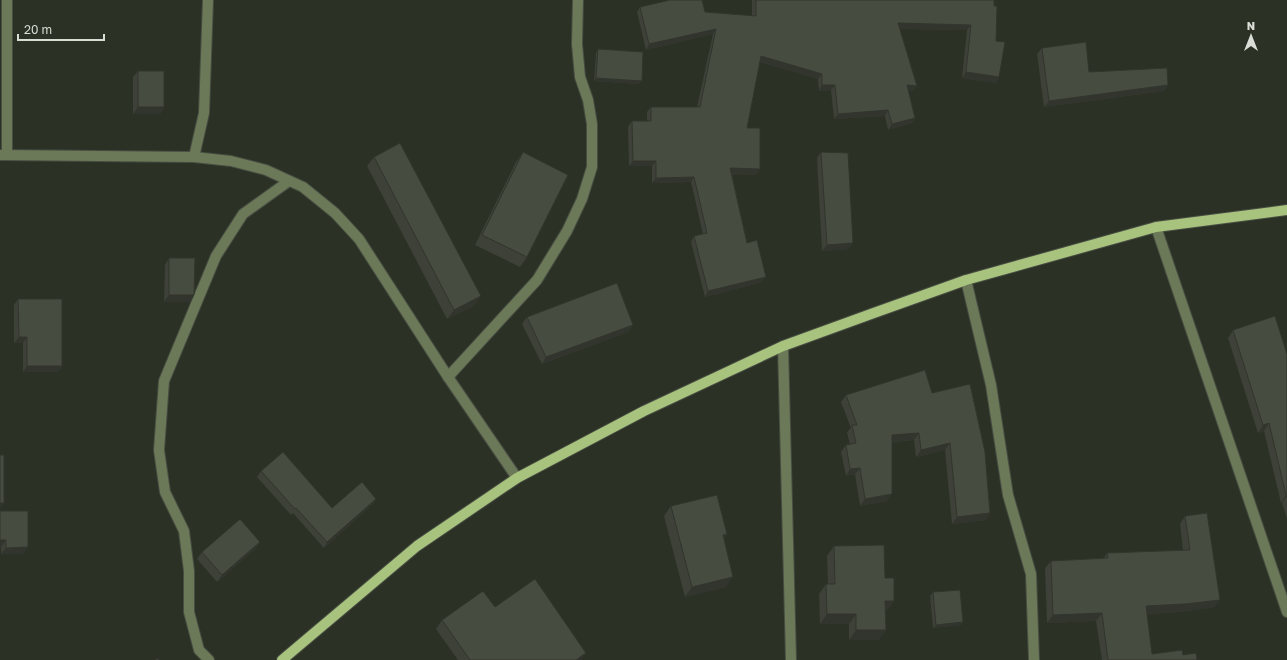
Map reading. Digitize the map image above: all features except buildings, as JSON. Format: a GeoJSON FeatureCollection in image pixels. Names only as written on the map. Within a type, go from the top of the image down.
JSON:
{"type":"FeatureCollection","features":[{"type":"Feature","properties":{"kind":"main road"},"geometry":{"type":"LineString","coordinates":[[282,660],[417,546],[517,478],[644,411],[783,346],[966,280],[1156,228],[1287,210]]}},
{"type":"Feature","properties":{"kind":"street"},"geometry":{"type":"LineString","coordinates":[[7,0],[4,155],[194,157],[231,161],[266,170],[303,187],[335,213],[359,239],[448,377],[517,478]]}},
{"type":"Feature","properties":{"kind":"street"},"geometry":{"type":"LineString","coordinates":[[194,157],[204,113],[208,0]]}},
{"type":"Feature","properties":{"kind":"street"},"geometry":{"type":"LineString","coordinates":[[448,377],[537,280],[567,231],[582,199],[592,167],[592,124],[588,100],[580,77],[577,44],[578,0]]}},
{"type":"Feature","properties":{"kind":"street"},"geometry":{"type":"LineString","coordinates":[[209,660],[199,650],[189,612],[189,572],[184,531],[165,492],[160,450],[164,381],[216,256],[243,214],[289,181]]}},
{"type":"Feature","properties":{"kind":"street"},"geometry":{"type":"LineString","coordinates":[[1156,228],[1287,612]]}},
{"type":"Feature","properties":{"kind":"street"},"geometry":{"type":"LineString","coordinates":[[966,280],[991,385],[1008,495],[1031,574],[1034,660]]}},
{"type":"Feature","properties":{"kind":"street"},"geometry":{"type":"LineString","coordinates":[[783,346],[791,660]]}}]}
